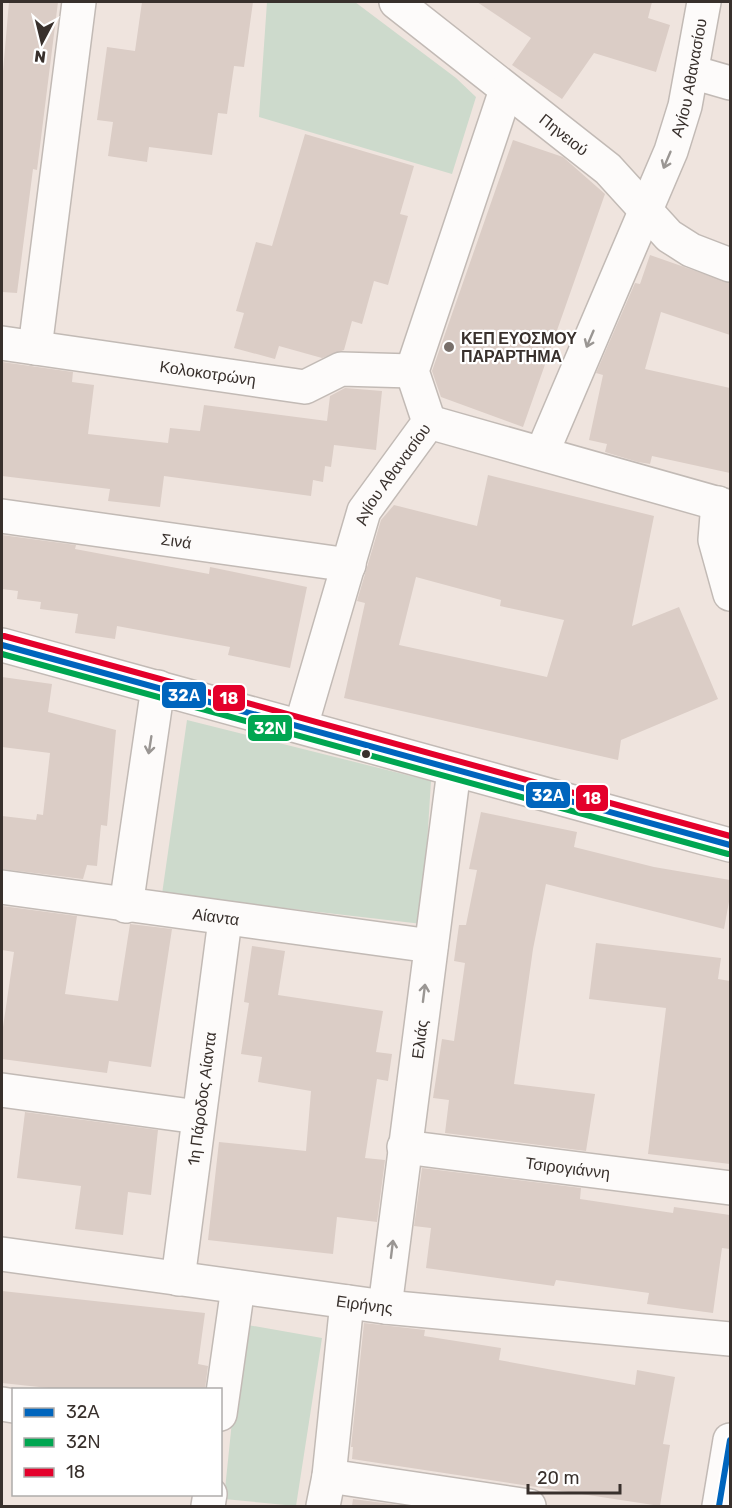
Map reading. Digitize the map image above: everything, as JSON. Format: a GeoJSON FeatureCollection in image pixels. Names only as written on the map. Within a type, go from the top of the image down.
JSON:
{"type":"FeatureCollection","features":[{"type":"Feature","properties":{"kind":"street"},"geometry":{"type":"LineString","coordinates":[[35,348],[79,2]]}},
{"type":"Feature","properties":{"kind":"street","name":"Πηνειού"},"geometry":{"type":"LineString","coordinates":[[396,2],[608,169],[679,243],[730,265]]}},
{"type":"Feature","properties":{"kind":"street","name":"Αγίου Αθανασίου"},"geometry":{"type":"LineString","coordinates":[[542,453],[674,141],[692,72],[704,2]]}},
{"type":"Feature","properties":{"kind":"street"},"geometry":{"type":"LineString","coordinates":[[692,72],[730,83]]}},
{"type":"Feature","properties":{"kind":"street"},"geometry":{"type":"LineString","coordinates":[[412,370],[506,90]]}},
{"type":"Feature","properties":{"kind":"street","name":"Κολοκοτρώνη"},"geometry":{"type":"LineString","coordinates":[[2,343],[305,387],[341,369],[412,370]]}},
{"type":"Feature","properties":{"kind":"street","name":"Αγίου Αθανασίου"},"geometry":{"type":"LineString","coordinates":[[301,726],[364,511],[429,422],[412,370]]}},
{"type":"Feature","properties":{"kind":"street"},"geometry":{"type":"LineString","coordinates":[[429,422],[724,505],[716,540],[730,594]]}},
{"type":"Feature","properties":{"kind":"street","name":"Σινά"},"geometry":{"type":"LineString","coordinates":[[2,516],[349,565]]}},
{"type":"Feature","properties":{"kind":"street"},"geometry":{"type":"LineString","coordinates":[[2,645],[730,845]]}},
{"type":"Feature","properties":{"kind":"street"},"geometry":{"type":"LineString","coordinates":[[126,906],[158,687]]}},
{"type":"Feature","properties":{"kind":"street","name":"Ελιάς"},"geometry":{"type":"LineString","coordinates":[[386,1307],[404,1147],[454,770]]}},
{"type":"Feature","properties":{"kind":"street","name":"Αίαντα"},"geometry":{"type":"LineString","coordinates":[[2,887],[225,920],[430,946]]}},
{"type":"Feature","properties":{"kind":"street","name":"1η Πάροδος Αίαντα"},"geometry":{"type":"LineString","coordinates":[[178,1279],[225,920]]}},
{"type":"Feature","properties":{"kind":"street"},"geometry":{"type":"LineString","coordinates":[[2,1090],[198,1117]]}},
{"type":"Feature","properties":{"kind":"street","name":"Τσιρογιάννη"},"geometry":{"type":"LineString","coordinates":[[404,1147],[730,1188]]}},
{"type":"Feature","properties":{"kind":"street","name":"Ειρήνης"},"geometry":{"type":"LineString","coordinates":[[2,1254],[386,1307],[730,1339]]}},
{"type":"Feature","properties":{"kind":"street"},"geometry":{"type":"LineString","coordinates":[[222,1400],[238,1287]]}},
{"type":"Feature","properties":{"kind":"street"},"geometry":{"type":"LineString","coordinates":[[347,1302],[326,1491],[529,1506]]}},
{"type":"Feature","properties":{"kind":"street"},"geometry":{"type":"LineString","coordinates":[[719,1506],[730,1440]]}},
{"type":"Feature","properties":{"kind":"green space"},"geometry":{"type":"Polygon","coordinates":[[[267,2],[355,2],[456,78],[476,97],[452,174],[259,117],[267,2]]]}},
{"type":"Feature","properties":{"kind":"green space"},"geometry":{"type":"Polygon","coordinates":[[[187,720],[431,781],[422,924],[162,894],[187,720]]]}},
{"type":"Feature","properties":{"kind":"green space"},"geometry":{"type":"Polygon","coordinates":[[[242,1324],[322,1338],[296,1506],[224,1499],[242,1324]]]}},
{"type":"Feature","properties":{"kind":"building"},"geometry":{"type":"Polygon","coordinates":[[[9,2],[58,2],[37,170],[33,169],[17,293],[2,292],[2,83],[9,2]]]}},
{"type":"Feature","properties":{"kind":"building"},"geometry":{"type":"Polygon","coordinates":[[[142,2],[253,2],[244,67],[234,66],[227,114],[218,113],[212,155],[149,147],[147,162],[108,156],[113,122],[97,120],[107,47],[135,51],[142,2]]]}},
{"type":"Feature","properties":{"kind":"building"},"geometry":{"type":"Polygon","coordinates":[[[477,2],[652,2],[648,18],[670,25],[656,72],[594,53],[562,99],[512,65],[531,38],[477,2]]]}},
{"type":"Feature","properties":{"kind":"building"},"geometry":{"type":"Polygon","coordinates":[[[305,134],[414,166],[400,214],[408,216],[388,285],[374,281],[362,324],[352,321],[344,350],[322,358],[279,346],[275,359],[234,348],[244,313],[236,311],[256,242],[272,246],[305,134]]]}},
{"type":"Feature","properties":{"kind":"building"},"geometry":{"type":"Polygon","coordinates":[[[513,140],[563,157],[605,194],[523,427],[441,397],[432,371],[513,140]]]}},
{"type":"Feature","properties":{"kind":"building"},"geometry":{"type":"Polygon","coordinates":[[[650,255],[730,283],[730,335],[661,312],[645,369],[730,388],[730,473],[652,456],[650,464],[638,462],[605,452],[607,444],[589,440],[603,375],[596,373],[635,283],[640,284],[650,255]]]}},
{"type":"Feature","properties":{"kind":"building"},"geometry":{"type":"Polygon","coordinates":[[[2,362],[73,372],[72,382],[94,385],[88,434],[168,443],[170,428],[200,431],[204,405],[327,421],[330,396],[345,388],[382,391],[376,450],[334,445],[331,467],[325,466],[323,482],[313,480],[311,496],[164,476],[160,507],[108,501],[110,489],[2,476],[2,362]]]}},
{"type":"Feature","properties":{"kind":"building"},"geometry":{"type":"Polygon","coordinates":[[[488,475],[654,516],[632,626],[679,607],[718,699],[621,740],[618,760],[344,698],[365,603],[357,601],[381,520],[394,505],[477,526],[488,475]],[[416,577],[399,645],[547,677],[564,620],[500,606],[501,600],[416,577]]]}},
{"type":"Feature","properties":{"kind":"building"},"geometry":{"type":"Polygon","coordinates":[[[2,535],[76,545],[75,549],[209,574],[210,567],[307,587],[290,668],[228,655],[230,647],[117,626],[115,639],[75,633],[78,614],[40,609],[41,602],[17,599],[18,591],[2,589],[2,535]]]}},
{"type":"Feature","properties":{"kind":"building"},"geometry":{"type":"Polygon","coordinates":[[[2,677],[52,684],[48,712],[116,730],[107,826],[101,825],[97,866],[87,865],[83,879],[2,869],[2,816],[36,820],[37,814],[43,815],[50,753],[2,747],[2,677]]]}},
{"type":"Feature","properties":{"kind":"building"},"geometry":{"type":"Polygon","coordinates":[[[481,812],[577,832],[574,847],[654,867],[730,880],[730,896],[724,929],[546,884],[533,949],[514,1084],[595,1094],[586,1151],[445,1133],[449,1100],[433,1098],[442,1039],[454,1041],[465,963],[454,961],[459,925],[466,925],[477,870],[469,869],[481,812]]]}},
{"type":"Feature","properties":{"kind":"building"},"geometry":{"type":"Polygon","coordinates":[[[2,906],[77,916],[65,994],[118,1001],[130,924],[172,929],[151,1067],[109,1061],[107,1073],[2,1059],[2,1034],[14,952],[2,950],[2,906]]]}},
{"type":"Feature","properties":{"kind":"building"},"geometry":{"type":"Polygon","coordinates":[[[596,943],[721,958],[718,979],[730,981],[730,1164],[648,1154],[666,1008],[589,999],[596,943]]]}},
{"type":"Feature","properties":{"kind":"building"},"geometry":{"type":"Polygon","coordinates":[[[252,946],[285,951],[278,995],[383,1011],[376,1052],[392,1054],[388,1081],[377,1079],[365,1158],[385,1160],[377,1222],[337,1217],[333,1254],[208,1240],[219,1142],[306,1151],[311,1091],[258,1082],[262,1057],[241,1054],[249,1003],[244,1002],[252,946]]]}},
{"type":"Feature","properties":{"kind":"building"},"geometry":{"type":"Polygon","coordinates":[[[25,1112],[158,1130],[151,1195],[128,1192],[123,1235],[75,1229],[81,1186],[17,1178],[25,1112]]]}},
{"type":"Feature","properties":{"kind":"building"},"geometry":{"type":"Polygon","coordinates":[[[422,1168],[581,1188],[580,1199],[673,1213],[674,1207],[730,1215],[730,1249],[722,1248],[713,1313],[647,1304],[649,1293],[556,1280],[554,1286],[426,1268],[431,1228],[414,1226],[422,1168]]]}},
{"type":"Feature","properties":{"kind":"building"},"geometry":{"type":"Polygon","coordinates":[[[2,1291],[205,1313],[198,1364],[208,1366],[205,1388],[49,1388],[2,1383],[2,1291]]]}},
{"type":"Feature","properties":{"kind":"building"},"geometry":{"type":"Polygon","coordinates":[[[364,1323],[425,1330],[424,1336],[501,1348],[499,1360],[635,1385],[637,1370],[675,1377],[663,1444],[670,1445],[660,1506],[352,1459],[353,1447],[351,1447],[364,1323]]]}},
{"type":"Feature","properties":{"kind":"building"},"geometry":{"type":"Polygon","coordinates":[[[353,1499],[406,1506],[352,1506],[353,1499]]]}},
{"type":"Feature","properties":{"kind":"transit line","name":"18"},"geometry":{"type":"LineString","coordinates":[[4,636],[730,836]]}},
{"type":"Feature","properties":{"kind":"transit line","name":"32Α"},"geometry":{"type":"LineString","coordinates":[[2,645],[730,845]]}},
{"type":"Feature","properties":{"kind":"transit line","name":"32Ν"},"geometry":{"type":"LineString","coordinates":[[2,654],[728,854]]}},
{"type":"Feature","properties":{"kind":"transit line","name":"32Α"},"geometry":{"type":"LineString","coordinates":[[719,1506],[730,1440]]}},
{"type":"Feature","properties":{"kind":"place","name":"ΚΕΠ ΕΥΟΣΜΟΥ ΠΑΡΑΡΤΗΜΑ"},"geometry":{"type":"Point","coordinates":[449,347]}}]}
